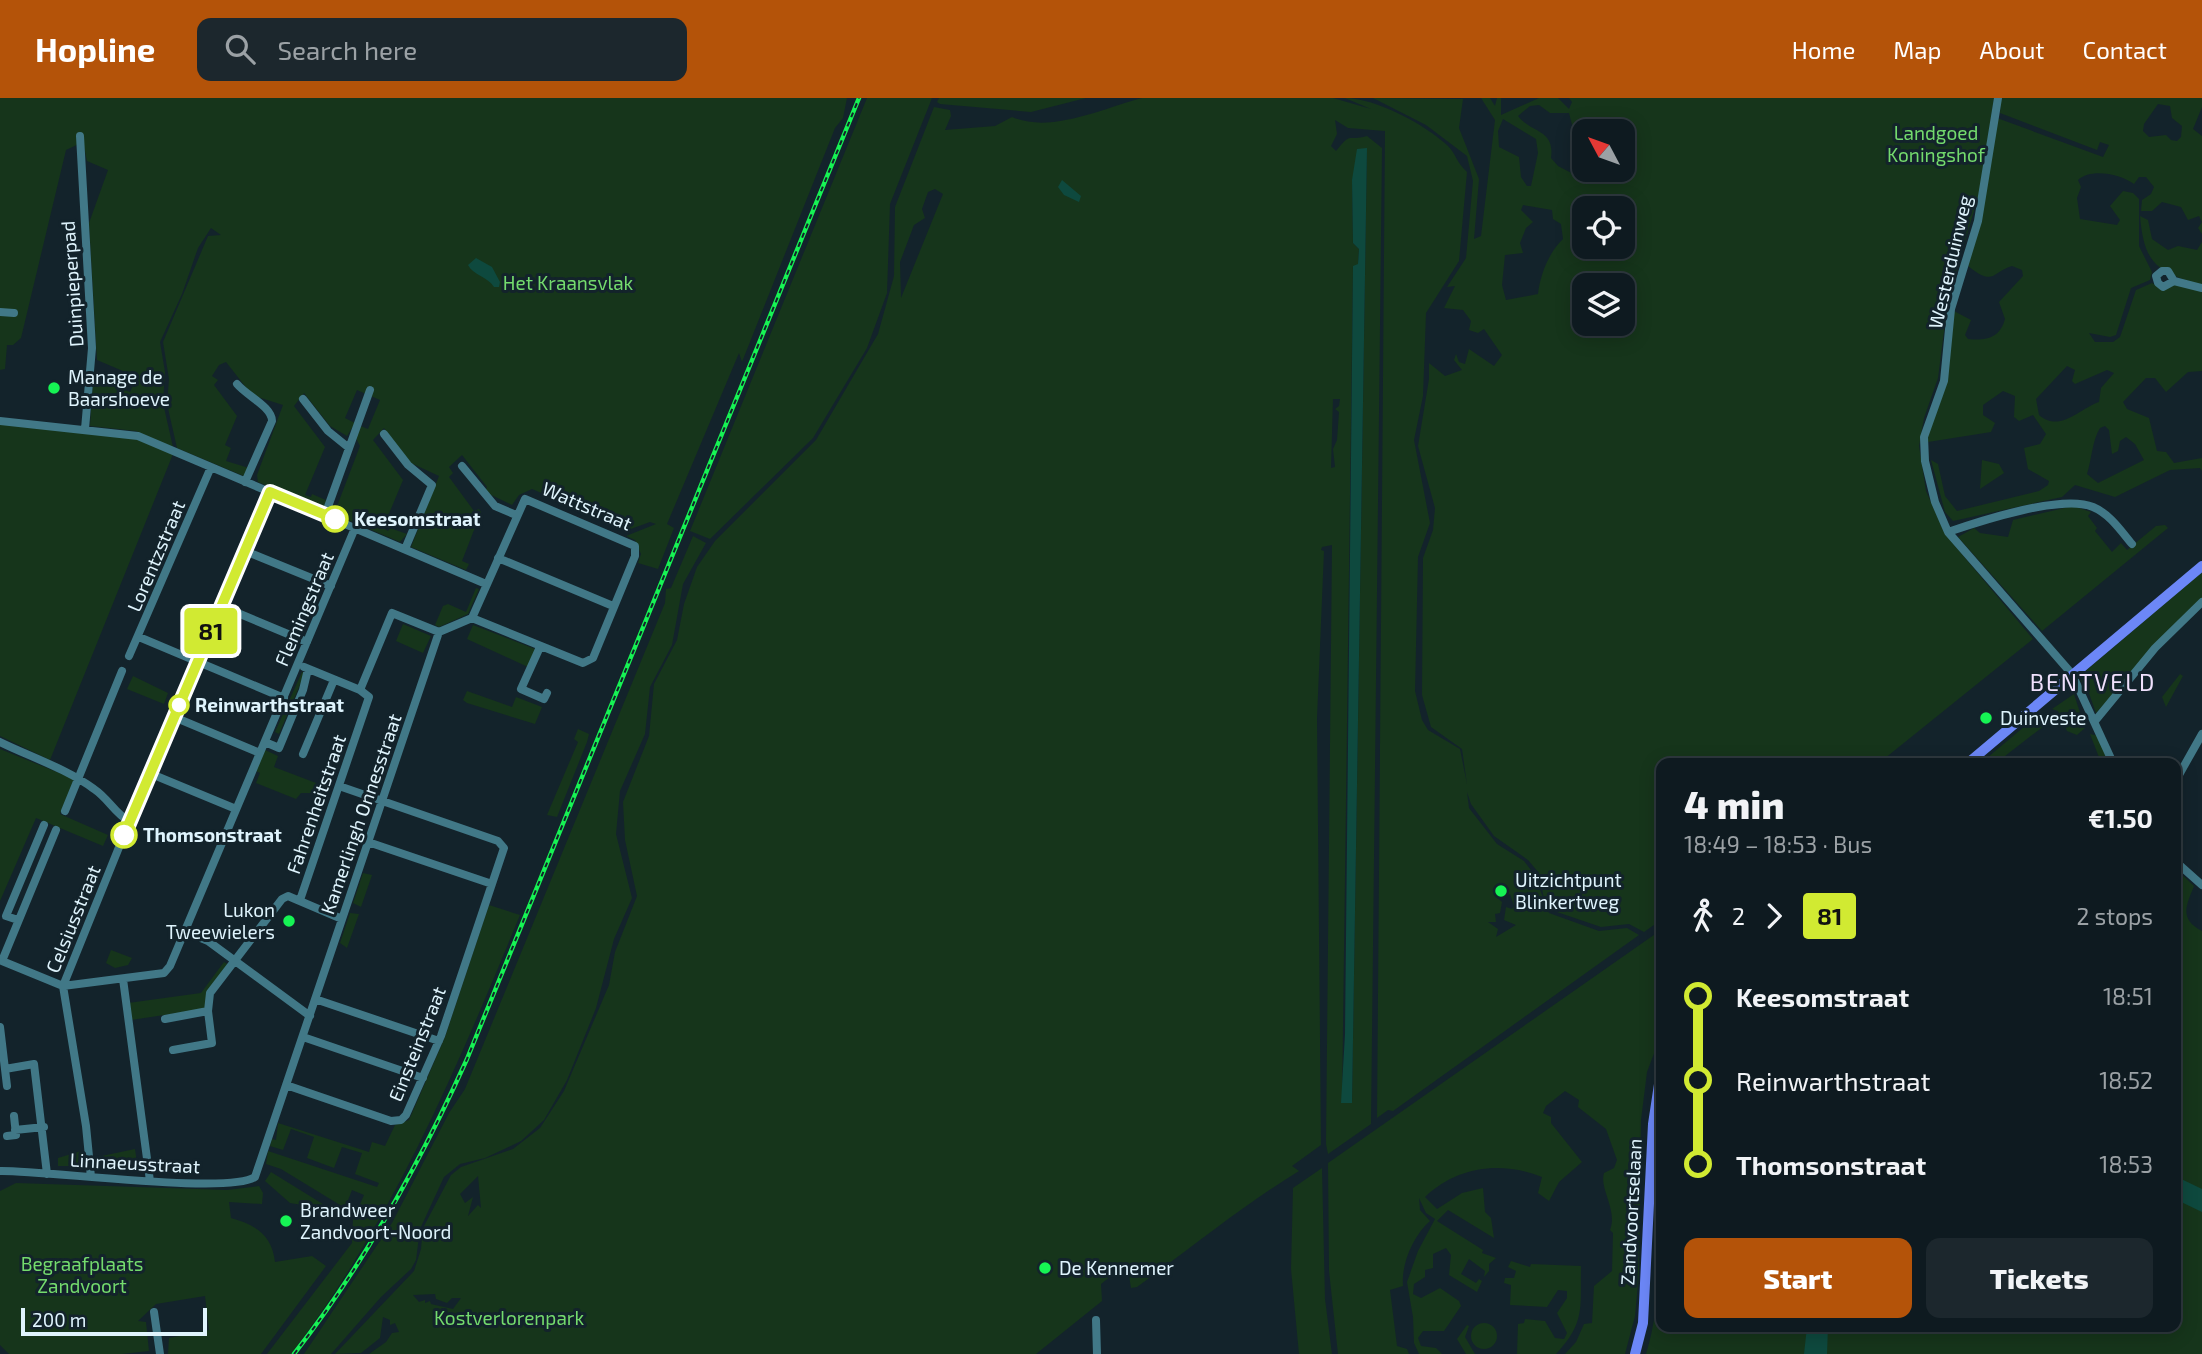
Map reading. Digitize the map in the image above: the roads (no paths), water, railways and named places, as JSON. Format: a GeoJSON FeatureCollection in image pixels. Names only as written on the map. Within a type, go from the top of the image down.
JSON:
{"type":"FeatureCollection","features":[{"type":"Feature","properties":{"kind":"main road"},"geometry":{"type":"LineString","coordinates":[[1974,758],[2202,566]]}},
{"type":"Feature","properties":{"kind":"main road","name":"Zandvoortselaan"},"geometry":{"type":"LineString","coordinates":[[1635,1354],[1643,1323],[1656,1104]]}},
{"type":"Feature","properties":{"kind":"street","name":"Westerduinweg"},"geometry":{"type":"LineString","coordinates":[[1998,98],[1978,220],[1951,309],[1944,381],[1924,437],[1929,482],[1948,531],[2071,674],[2111,758]]}},
{"type":"Feature","properties":{"kind":"street","name":"Duinpieperpad"},"geometry":{"type":"LineString","coordinates":[[80,136],[93,348],[85,429]]}},
{"type":"Feature","properties":{"kind":"street"},"geometry":{"type":"LineString","coordinates":[[2174,281],[2202,288]]}},
{"type":"Feature","properties":{"kind":"street"},"geometry":{"type":"LineString","coordinates":[[0,312],[14,313]]}},
{"type":"Feature","properties":{"kind":"street"},"geometry":{"type":"LineString","coordinates":[[237,384],[251,400],[268,408],[272,415],[245,482]]}},
{"type":"Feature","properties":{"kind":"street"},"geometry":{"type":"LineString","coordinates":[[325,515],[350,453],[349,448],[370,390]]}},
{"type":"Feature","properties":{"kind":"street"},"geometry":{"type":"LineString","coordinates":[[303,399],[328,431],[349,448]]}},
{"type":"Feature","properties":{"kind":"street"},"geometry":{"type":"LineString","coordinates":[[0,421],[138,436],[486,584]]}},
{"type":"Feature","properties":{"kind":"street"},"geometry":{"type":"LineString","coordinates":[[384,434],[408,465],[432,485],[404,549]]}},
{"type":"Feature","properties":{"kind":"street"},"geometry":{"type":"LineString","coordinates":[[439,632],[472,618],[516,515],[495,506],[462,466]]}},
{"type":"Feature","properties":{"kind":"street","name":"Lorentzstraat"},"geometry":{"type":"LineString","coordinates":[[129,656],[211,467]]}},
{"type":"Feature","properties":{"kind":"street","name":"Celsiusstraat"},"geometry":{"type":"LineString","coordinates":[[91,1177],[86,1123],[63,986],[149,773],[270,492]]}},
{"type":"Feature","properties":{"kind":"street","name":"Wattstraat"},"geometry":{"type":"LineString","coordinates":[[516,515],[525,499],[635,545],[635,556],[613,606]]}},
{"type":"Feature","properties":{"kind":"street"},"geometry":{"type":"LineString","coordinates":[[1948,531],[2059,503],[2081,504],[2101,511],[2132,544]]}},
{"type":"Feature","properties":{"kind":"street","name":"Flemingstraat"},"geometry":{"type":"LineString","coordinates":[[63,986],[164,973],[355,528]]}},
{"type":"Feature","properties":{"kind":"street"},"geometry":{"type":"LineString","coordinates":[[245,551],[331,586]]}},
{"type":"Feature","properties":{"kind":"street"},"geometry":{"type":"LineString","coordinates":[[472,618],[583,663],[593,657],[613,606],[498,558]]}},
{"type":"Feature","properties":{"kind":"street"},"geometry":{"type":"LineString","coordinates":[[2095,721],[2155,648],[2202,602]]}},
{"type":"Feature","properties":{"kind":"street"},"geometry":{"type":"LineString","coordinates":[[221,606],[307,642]]}},
{"type":"Feature","properties":{"kind":"street","name":"Fahrenheitstraat"},"geometry":{"type":"LineString","coordinates":[[300,900],[369,697],[360,690],[392,613],[439,632]]}},
{"type":"Feature","properties":{"kind":"street","name":"Kamerlingh Onnesstraat"},"geometry":{"type":"LineString","coordinates":[[260,1165],[439,632]]}},
{"type":"Feature","properties":{"kind":"street"},"geometry":{"type":"LineString","coordinates":[[139,637],[284,698]]}},
{"type":"Feature","properties":{"kind":"street"},"geometry":{"type":"LineString","coordinates":[[540,646],[521,689],[544,699],[547,693]]}},
{"type":"Feature","properties":{"kind":"street"},"geometry":{"type":"LineString","coordinates":[[298,665],[360,690]]}},
{"type":"Feature","properties":{"kind":"street","name":"Flemingstraat"},"geometry":{"type":"LineString","coordinates":[[265,742],[279,748],[309,669]]}},
{"type":"Feature","properties":{"kind":"street"},"geometry":{"type":"LineString","coordinates":[[65,811],[122,671]]}},
{"type":"Feature","properties":{"kind":"street"},"geometry":{"type":"LineString","coordinates":[[303,754],[334,680]]}},
{"type":"Feature","properties":{"kind":"street"},"geometry":{"type":"LineString","coordinates":[[174,717],[260,753]]}},
{"type":"Feature","properties":{"kind":"street"},"geometry":{"type":"LineString","coordinates":[[2181,771],[2202,734]]}},
{"type":"Feature","properties":{"kind":"street"},"geometry":{"type":"LineString","coordinates":[[0,742],[100,793],[114,813],[130,822]]}},
{"type":"Feature","properties":{"kind":"street"},"geometry":{"type":"LineString","coordinates":[[149,773],[236,809]]}},
{"type":"Feature","properties":{"kind":"street"},"geometry":{"type":"LineString","coordinates":[[339,786],[382,802]]}},
{"type":"Feature","properties":{"kind":"street","name":"Einsteinstraat"},"geometry":{"type":"LineString","coordinates":[[286,1085],[395,1121],[406,1115],[439,1041],[504,848],[502,843],[382,802]]}},
{"type":"Feature","properties":{"kind":"street"},"geometry":{"type":"LineString","coordinates":[[18,920],[6,915],[44,825]]}},
{"type":"Feature","properties":{"kind":"street"},"geometry":{"type":"LineString","coordinates":[[56,830],[1,961],[63,986]]}},
{"type":"Feature","properties":{"kind":"street"},"geometry":{"type":"LineString","coordinates":[[368,842],[492,884]]}},
{"type":"Feature","properties":{"kind":"street"},"geometry":{"type":"LineString","coordinates":[[35,848],[47,853]]}},
{"type":"Feature","properties":{"kind":"street"},"geometry":{"type":"LineString","coordinates":[[2181,866],[2202,885]]}},
{"type":"Feature","properties":{"kind":"street"},"geometry":{"type":"LineString","coordinates":[[173,1050],[212,1043],[208,1011],[210,993],[282,899],[288,896],[300,900],[342,919]]}},
{"type":"Feature","properties":{"kind":"street"},"geometry":{"type":"LineString","coordinates":[[184,931],[208,941],[310,1016]]}},
{"type":"Feature","properties":{"kind":"street"},"geometry":{"type":"LineString","coordinates":[[122,979],[150,1181]]}},
{"type":"Feature","properties":{"kind":"street"},"geometry":{"type":"LineString","coordinates":[[315,999],[439,1041]]}},
{"type":"Feature","properties":{"kind":"street"},"geometry":{"type":"LineString","coordinates":[[165,1019],[208,1011]]}},
{"type":"Feature","properties":{"kind":"street"},"geometry":{"type":"LineString","coordinates":[[0,1027],[7,1086]]}},
{"type":"Feature","properties":{"kind":"street"},"geometry":{"type":"LineString","coordinates":[[303,1037],[423,1078]]}},
{"type":"Feature","properties":{"kind":"street"},"geometry":{"type":"LineString","coordinates":[[5,1069],[34,1064],[44,1127],[47,1174]]}},
{"type":"Feature","properties":{"kind":"street"},"geometry":{"type":"LineString","coordinates":[[7,1136],[16,1135],[14,1116]]}},
{"type":"Feature","properties":{"kind":"street"},"geometry":{"type":"LineString","coordinates":[[15,1130],[44,1127]]}},
{"type":"Feature","properties":{"kind":"street","name":"Linnaeusstraat"},"geometry":{"type":"LineString","coordinates":[[0,1171],[150,1181],[245,1182],[255,1177],[260,1165]]}},
{"type":"Feature","properties":{"kind":"street"},"geometry":{"type":"LineString","coordinates":[[154,1312],[160,1354]]}},
{"type":"Feature","properties":{"kind":"street"},"geometry":{"type":"LineString","coordinates":[[1096,1320],[1097,1354]]}},
{"type":"Feature","properties":{"kind":"railway"},"geometry":{"type":"LineString","coordinates":[[294,1354],[344,1284],[390,1211],[467,1059],[859,98]]}},
{"type":"Feature","properties":{"kind":"place","name":"Manage de Baarshoeve"},"geometry":{"type":"Point","coordinates":[54,388]}},
{"type":"Feature","properties":{"kind":"place","name":"Keesomstraat"},"geometry":{"type":"Point","coordinates":[335,519]}},
{"type":"Feature","properties":{"kind":"place","name":"Reinwarthstraat"},"geometry":{"type":"Point","coordinates":[179,705]}},
{"type":"Feature","properties":{"kind":"place","name":"Duinveste"},"geometry":{"type":"Point","coordinates":[1986,718]}},
{"type":"Feature","properties":{"kind":"place","name":"Thomsonstraat"},"geometry":{"type":"Point","coordinates":[124,835]}},
{"type":"Feature","properties":{"kind":"place","name":"Uitzichtpunt Blinkertweg"},"geometry":{"type":"Point","coordinates":[1501,891]}},
{"type":"Feature","properties":{"kind":"place","name":"Lukon Tweewielers"},"geometry":{"type":"Point","coordinates":[289,921]}},
{"type":"Feature","properties":{"kind":"place","name":"Brandweer Zandvoort-Noord"},"geometry":{"type":"Point","coordinates":[286,1221]}},
{"type":"Feature","properties":{"kind":"place","name":"De Kennemer"},"geometry":{"type":"Point","coordinates":[1045,1268]}},
{"type":"Feature","properties":{"kind":"district","name":"BENTVELD"},"geometry":{"type":"Point","coordinates":[2093,683]}},
{"type":"Feature","properties":{"kind":"park label","name":"Landgoed Koningshof"},"geometry":{"type":"Point","coordinates":[1936,144]}},
{"type":"Feature","properties":{"kind":"park label","name":"Het Kraansvlak"},"geometry":{"type":"Point","coordinates":[568,283]}},
{"type":"Feature","properties":{"kind":"park label","name":"Begraafplaats Zandvoort"},"geometry":{"type":"Point","coordinates":[82,1275]}},
{"type":"Feature","properties":{"kind":"park label","name":"Kostverlorenpark"},"geometry":{"type":"Point","coordinates":[509,1318]}}]}
